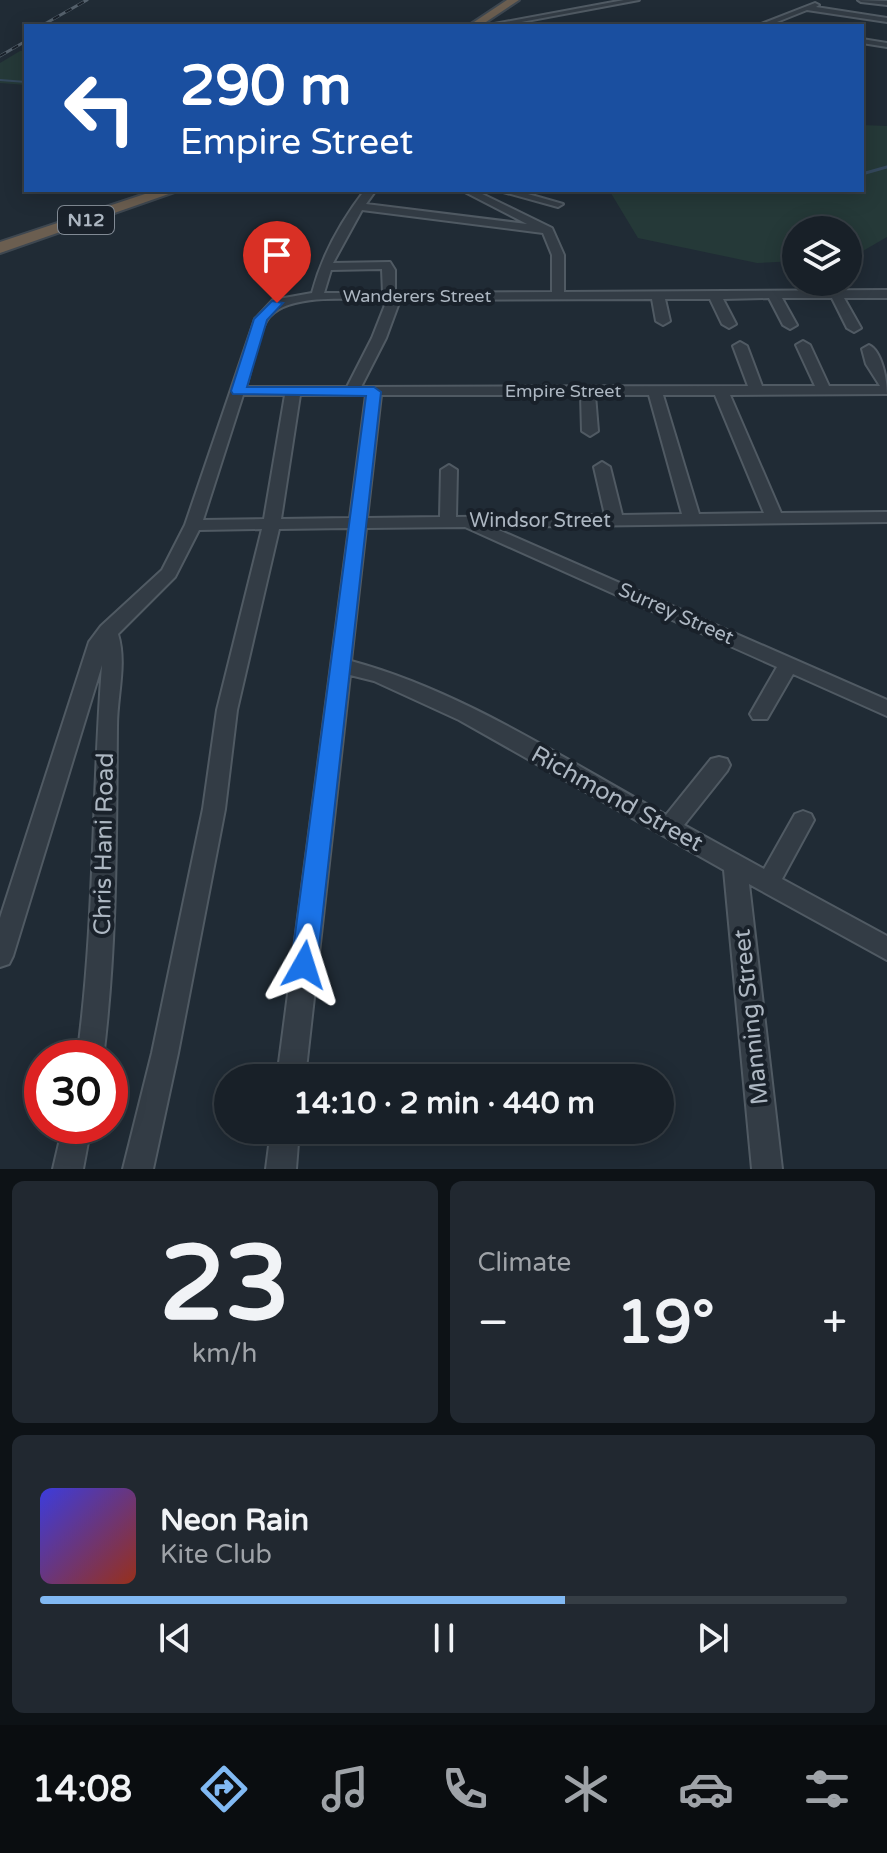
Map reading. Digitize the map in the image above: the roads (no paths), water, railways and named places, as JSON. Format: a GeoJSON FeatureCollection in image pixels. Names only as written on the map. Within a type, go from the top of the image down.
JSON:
{"type":"FeatureCollection","features":[{"type":"Feature","properties":{"kind":"highway"},"geometry":{"type":"LineString","coordinates":[[476,24],[514,0]]}},
{"type":"Feature","properties":{"kind":"highway"},"geometry":{"type":"LineString","coordinates":[[497,24],[536,9]]}},
{"type":"Feature","properties":{"kind":"highway","name":"N12"},"geometry":{"type":"LineString","coordinates":[[0,236],[133,192]]}},
{"type":"Feature","properties":{"kind":"highway","name":"N12"},"geometry":{"type":"LineString","coordinates":[[0,248],[166,192]]}},
{"type":"Feature","properties":{"kind":"street"},"geometry":{"type":"LineString","coordinates":[[521,23],[536,9],[636,0]]}},
{"type":"Feature","properties":{"kind":"street"},"geometry":{"type":"LineString","coordinates":[[765,24],[829,0]]}},
{"type":"Feature","properties":{"kind":"street"},"geometry":{"type":"LineString","coordinates":[[861,0],[887,3]]}},
{"type":"Feature","properties":{"kind":"street"},"geometry":{"type":"LineString","coordinates":[[806,8],[887,20]]}},
{"type":"Feature","properties":{"kind":"street"},"geometry":{"type":"LineString","coordinates":[[521,23],[536,9]]}},
{"type":"Feature","properties":{"kind":"street"},"geometry":{"type":"LineString","coordinates":[[864,42],[887,48]]}},
{"type":"Feature","properties":{"kind":"street"},"geometry":{"type":"LineString","coordinates":[[864,53],[887,48]]}},
{"type":"Feature","properties":{"kind":"street"},"geometry":{"type":"LineString","coordinates":[[317,297],[325,267],[358,206],[369,192]]}},
{"type":"Feature","properties":{"kind":"street"},"geometry":{"type":"LineString","coordinates":[[470,192],[548,230],[558,255],[558,295]]}},
{"type":"Feature","properties":{"kind":"street"},"geometry":{"type":"LineString","coordinates":[[509,192],[558,204]]}},
{"type":"Feature","properties":{"kind":"street"},"geometry":{"type":"LineString","coordinates":[[358,206],[548,230]]}},
{"type":"Feature","properties":{"kind":"street"},"geometry":{"type":"LineString","coordinates":[[325,267],[386,265],[389,270],[392,297],[379,338],[351,392]]}},
{"type":"Feature","properties":{"kind":"street"},"geometry":{"type":"LineString","coordinates":[[773,294],[790,325]]}},
{"type":"Feature","properties":{"kind":"street","name":"Wanderers Street"},"geometry":{"type":"LineString","coordinates":[[108,631],[169,573],[193,525],[265,312],[283,301],[317,297],[782,294]]}},
{"type":"Feature","properties":{"kind":"street","name":"Wanderers Street"},"geometry":{"type":"LineString","coordinates":[[862,294],[887,294]]}},
{"type":"Feature","properties":{"kind":"street"},"geometry":{"type":"LineString","coordinates":[[658,295],[663,321]]}},
{"type":"Feature","properties":{"kind":"street"},"geometry":{"type":"LineString","coordinates":[[715,295],[729,324]]}},
{"type":"Feature","properties":{"kind":"street"},"geometry":{"type":"LineString","coordinates":[[837,296],[854,328]]}},
{"type":"Feature","properties":{"kind":"street"},"geometry":{"type":"LineString","coordinates":[[803,345],[824,390]]}},
{"type":"Feature","properties":{"kind":"street"},"geometry":{"type":"LineString","coordinates":[[740,346],[757,391]]}},
{"type":"Feature","properties":{"kind":"street"},"geometry":{"type":"LineString","coordinates":[[869,349],[873,364],[887,388]]}},
{"type":"Feature","properties":{"kind":"street","name":"Empire Street"},"geometry":{"type":"LineString","coordinates":[[239,391],[887,388]]}},
{"type":"Feature","properties":{"kind":"street"},"geometry":{"type":"LineString","coordinates":[[588,391],[590,431]]}},
{"type":"Feature","properties":{"kind":"street"},"geometry":{"type":"LineString","coordinates":[[655,391],[692,519]]}},
{"type":"Feature","properties":{"kind":"street"},"geometry":{"type":"LineString","coordinates":[[721,391],[775,519]]}},
{"type":"Feature","properties":{"kind":"street"},"geometry":{"type":"LineString","coordinates":[[138,1169],[214,809],[227,710],[272,523],[293,392]]}},
{"type":"Feature","properties":{"kind":"street"},"geometry":{"type":"LineString","coordinates":[[293,1064],[374,392]]}},
{"type":"Feature","properties":{"kind":"street"},"geometry":{"type":"LineString","coordinates":[[602,467],[615,520]]}},
{"type":"Feature","properties":{"kind":"street"},"geometry":{"type":"LineString","coordinates":[[449,470],[457,521]]}},
{"type":"Feature","properties":{"kind":"street","name":"Windsor Street"},"geometry":{"type":"LineString","coordinates":[[193,525],[887,517]]}},
{"type":"Feature","properties":{"kind":"street","name":"Surrey Street"},"geometry":{"type":"LineString","coordinates":[[457,521],[887,708]]}},
{"type":"Feature","properties":{"kind":"street"},"geometry":{"type":"LineString","coordinates":[[0,956],[99,642],[108,631]]}},
{"type":"Feature","properties":{"kind":"street","name":"Chris Hani Road"},"geometry":{"type":"LineString","coordinates":[[93,1040],[99,998],[107,687],[113,641],[108,631]]}},
{"type":"Feature","properties":{"kind":"street"},"geometry":{"type":"LineString","coordinates":[[760,714],[789,664]]}},
{"type":"Feature","properties":{"kind":"street","name":"Richmond Street"},"geometry":{"type":"LineString","coordinates":[[340,665],[380,676],[466,715],[887,949]]}},
{"type":"Feature","properties":{"kind":"street"},"geometry":{"type":"LineString","coordinates":[[669,828],[719,765]]}},
{"type":"Feature","properties":{"kind":"street"},"geometry":{"type":"LineString","coordinates":[[768,883],[803,820]]}},
{"type":"Feature","properties":{"kind":"street","name":"Manning Street"},"geometry":{"type":"LineString","coordinates":[[735,865],[767,1169]]}},
{"type":"Feature","properties":{"kind":"street"},"geometry":{"type":"LineString","coordinates":[[68,1169],[73,1144]]}},
{"type":"Feature","properties":{"kind":"street"},"geometry":{"type":"LineString","coordinates":[[281,1169],[284,1144]]}},
{"type":"Feature","properties":{"kind":"waterway"},"geometry":{"type":"LineString","coordinates":[[0,80],[24,82]]}},
{"type":"Feature","properties":{"kind":"waterway"},"geometry":{"type":"LineString","coordinates":[[864,173],[887,167]]}},
{"type":"Feature","properties":{"kind":"railway"},"geometry":{"type":"LineString","coordinates":[[45,24],[87,0]]}},
{"type":"Feature","properties":{"kind":"railway"},"geometry":{"type":"LineString","coordinates":[[0,56],[24,42]]}}]}
